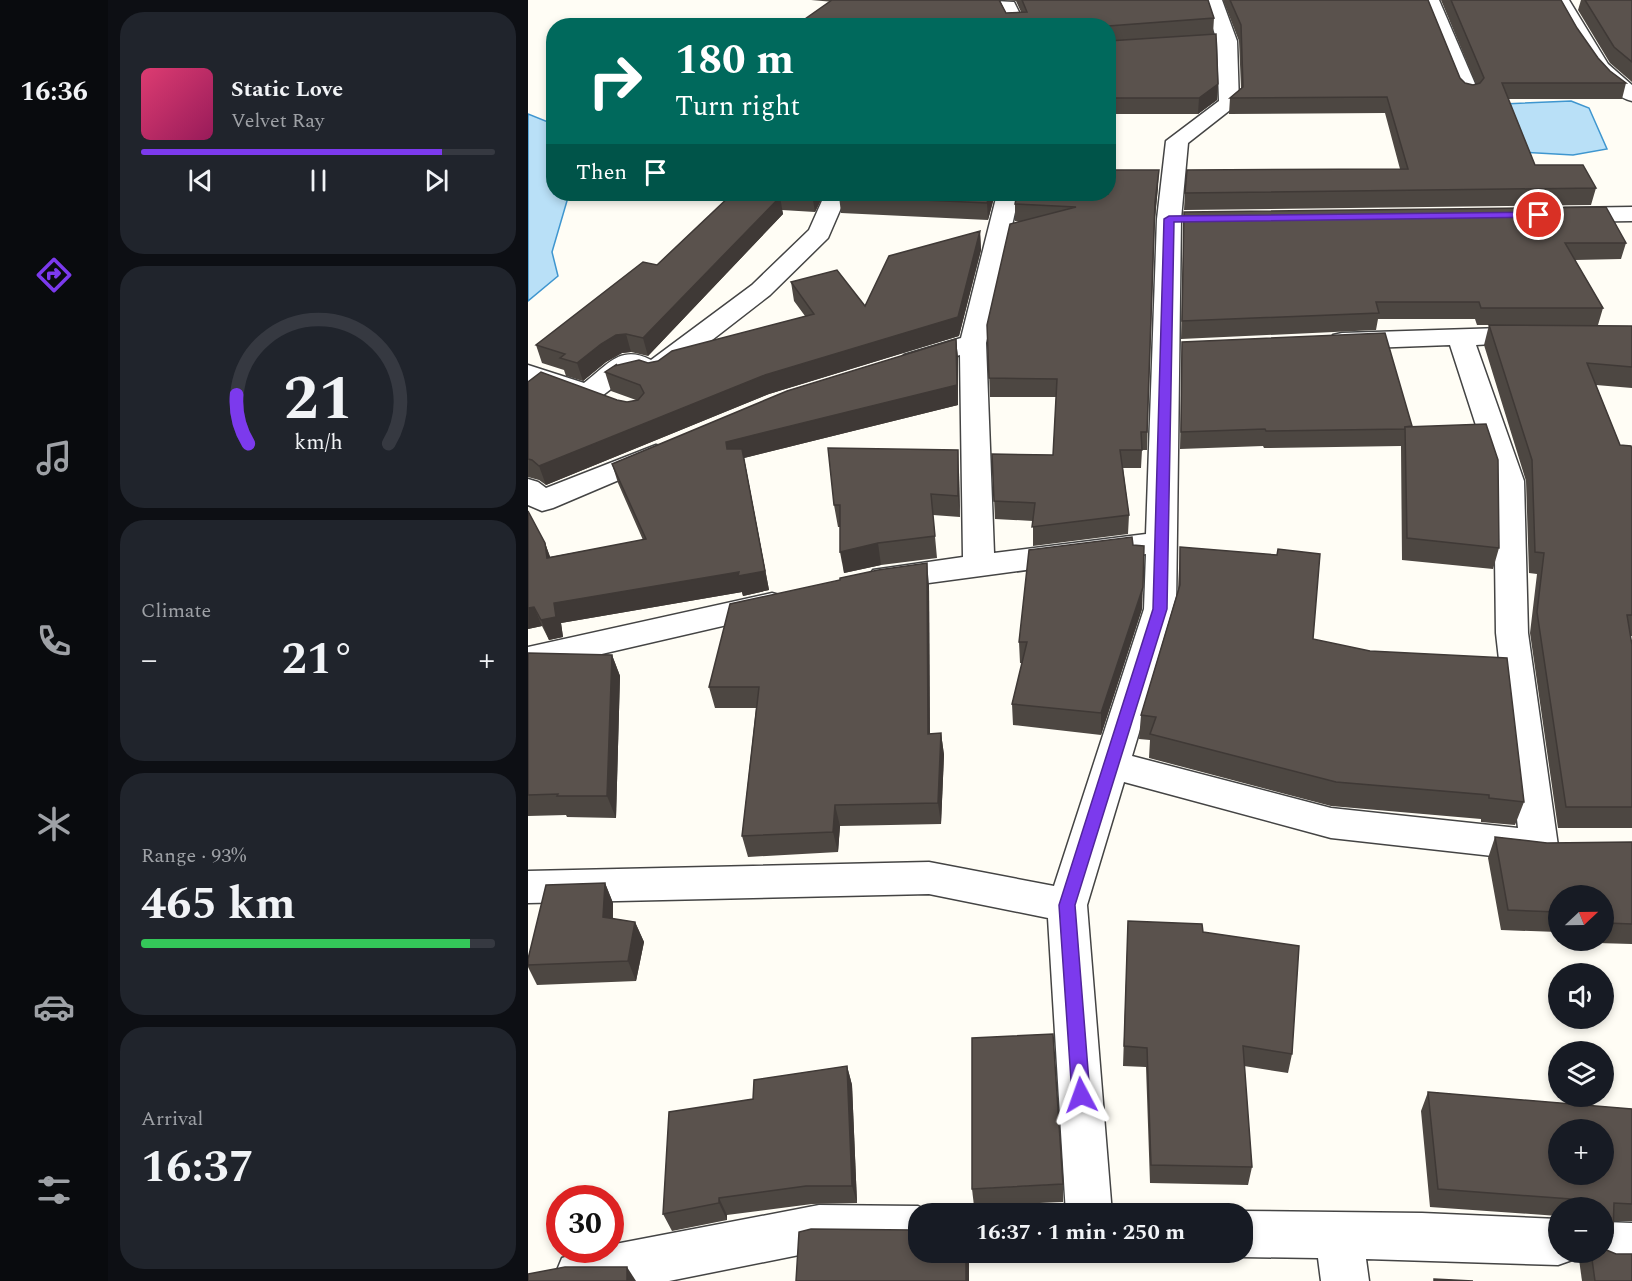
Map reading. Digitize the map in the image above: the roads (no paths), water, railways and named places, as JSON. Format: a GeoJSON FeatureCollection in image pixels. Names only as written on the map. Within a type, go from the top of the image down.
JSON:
{"type":"FeatureCollection","features":[{"type":"Feature","properties":{"kind":"street"},"geometry":{"type":"LineString","coordinates":[[984,0],[985,7],[1007,6],[1013,18]]}},
{"type":"Feature","properties":{"kind":"street"},"geometry":{"type":"LineString","coordinates":[[1088,1203],[1067,905],[1160,609],[1162,542],[1179,348],[1181,219],[1177,141],[1229,103],[1215,42],[1213,0]]}},
{"type":"Feature","properties":{"kind":"street"},"geometry":{"type":"LineString","coordinates":[[1430,0],[1469,93]]}},
{"type":"Feature","properties":{"kind":"street"},"geometry":{"type":"LineString","coordinates":[[1560,1],[1585,2]]}},
{"type":"Feature","properties":{"kind":"street"},"geometry":{"type":"LineString","coordinates":[[1560,1],[1600,69],[1632,95]]}},
{"type":"Feature","properties":{"kind":"street"},"geometry":{"type":"LineString","coordinates":[[1600,69],[1632,69]]}},
{"type":"Feature","properties":{"kind":"street"},"geometry":{"type":"LineString","coordinates":[[588,393],[631,360],[653,372],[761,290],[820,233],[833,201]]}},
{"type":"Feature","properties":{"kind":"street"},"geometry":{"type":"LineString","coordinates":[[980,566],[974,343],[1006,201]]}},
{"type":"Feature","properties":{"kind":"street"},"geometry":{"type":"LineString","coordinates":[[1549,215],[1632,214]]}},
{"type":"Feature","properties":{"kind":"street"},"geometry":{"type":"LineString","coordinates":[[1319,342],[1551,335]]}},
{"type":"Feature","properties":{"kind":"street"},"geometry":{"type":"LineString","coordinates":[[1112,765],[1331,823],[1556,846],[1512,633],[1509,482],[1460,336]]}},
{"type":"Feature","properties":{"kind":"street"},"geometry":{"type":"LineString","coordinates":[[894,367],[974,343]]}},
{"type":"Feature","properties":{"kind":"street"},"geometry":{"type":"LineString","coordinates":[[528,373],[615,404]]}},
{"type":"Feature","properties":{"kind":"street"},"geometry":{"type":"LineString","coordinates":[[528,489],[542,501],[683,443]]}},
{"type":"Feature","properties":{"kind":"street"},"geometry":{"type":"LineString","coordinates":[[859,584],[881,578],[1162,542]]}},
{"type":"Feature","properties":{"kind":"street"},"geometry":{"type":"LineString","coordinates":[[528,659],[802,597]]}},
{"type":"Feature","properties":{"kind":"street"},"geometry":{"type":"LineString","coordinates":[[528,887],[929,878],[1067,905]]}},
{"type":"Feature","properties":{"kind":"street"},"geometry":{"type":"LineString","coordinates":[[579,1275],[819,1228],[908,1229]]}},
{"type":"Feature","properties":{"kind":"street"},"geometry":{"type":"LineString","coordinates":[[1253,1234],[1422,1236],[1548,1242]]}},
{"type":"Feature","properties":{"kind":"street"},"geometry":{"type":"LineString","coordinates":[[1339,1235],[1345,1281]]}},
{"type":"Feature","properties":{"kind":"street"},"geometry":{"type":"LineString","coordinates":[[1614,1245],[1632,1246]]}},
{"type":"Feature","properties":{"kind":"water"},"geometry":{"type":"Polygon","coordinates":[[[1571,101],[1589,108],[1607,149],[1573,155],[1449,148],[1435,107],[1571,101]]]}},
{"type":"Feature","properties":{"kind":"water"},"geometry":{"type":"Polygon","coordinates":[[[528,114],[546,121],[546,201],[567,201],[552,252],[558,276],[528,301],[528,114]]]}}]}
